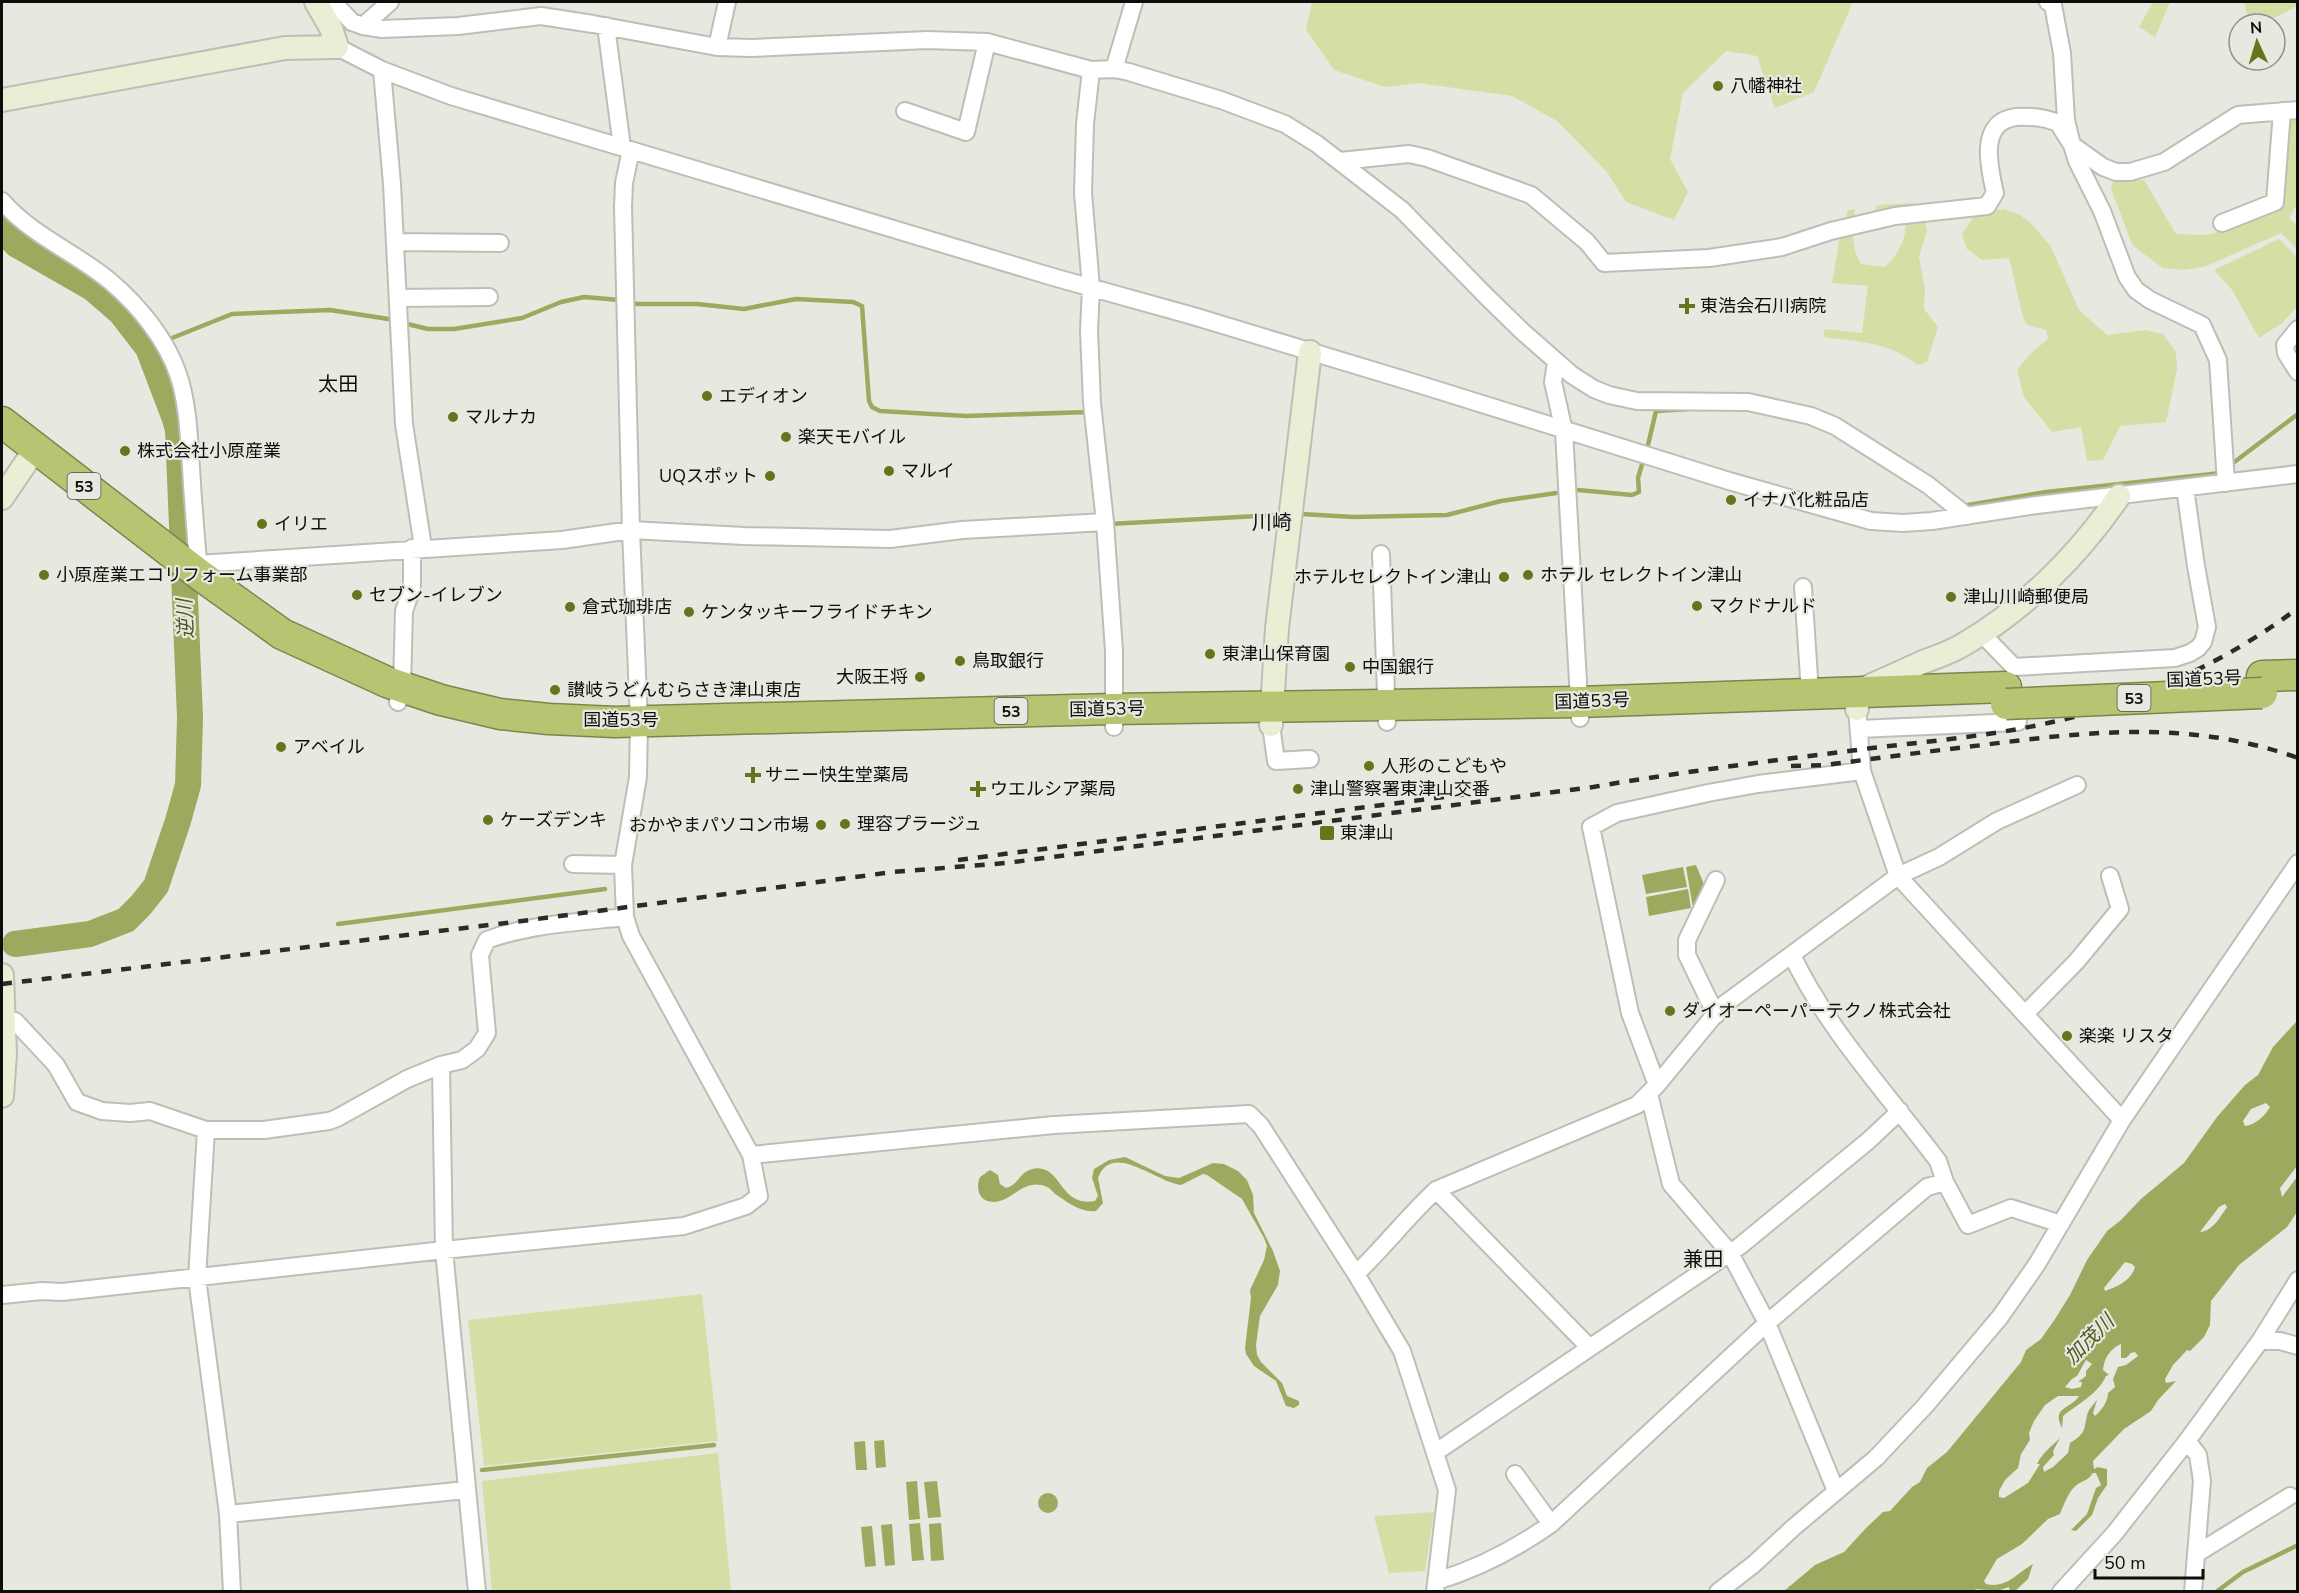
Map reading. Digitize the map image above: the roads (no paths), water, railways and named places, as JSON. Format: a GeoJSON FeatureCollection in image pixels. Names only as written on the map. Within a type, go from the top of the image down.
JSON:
{"type":"FeatureCollection","features":[{"type":"Feature","properties":{"kind":"highway","name":"国道53号"},"geometry":{"type":"LineString","coordinates":[[2,422],[31,456],[167,560],[200,578],[282,634],[387,682],[400,695],[441,699],[500,714],[639,729],[1580,710],[1857,710],[2009,686],[2262,685],[2298,691]]}},
{"type":"Feature","properties":{"kind":"highway","name":"国道53号"},"geometry":{"type":"LineString","coordinates":[[2,444],[31,456]]}},
{"type":"Feature","properties":{"kind":"highway","name":"国道53号"},"geometry":{"type":"LineString","coordinates":[[2262,685],[2298,675]]}},
{"type":"Feature","properties":{"kind":"highway","name":"国道53号"},"geometry":{"type":"LineString","coordinates":[[1580,710],[1810,693],[1857,710]]}},
{"type":"Feature","properties":{"kind":"street"},"geometry":{"type":"LineString","coordinates":[[316,2],[332,28],[337,46]]}},
{"type":"Feature","properties":{"kind":"street"},"geometry":{"type":"LineString","coordinates":[[333,2],[352,22],[382,29],[458,27],[541,16],[717,47],[751,48],[927,40],[987,42],[1091,70],[1114,69],[1221,100],[1285,124],[1340,161],[1402,210],[1487,297],[1556,362],[1594,389],[1622,398],[1748,402],[1811,416],[1835,426],[1928,485],[1967,516]]}},
{"type":"Feature","properties":{"kind":"street"},"geometry":{"type":"LineString","coordinates":[[363,26],[390,2]]}},
{"type":"Feature","properties":{"kind":"street"},"geometry":{"type":"LineString","coordinates":[[717,47],[727,2]]}},
{"type":"Feature","properties":{"kind":"street"},"geometry":{"type":"LineString","coordinates":[[1114,69],[1134,2]]}},
{"type":"Feature","properties":{"kind":"street"},"geometry":{"type":"LineString","coordinates":[[2049,2],[2053,5],[2062,53],[2066,120],[2072,145],[2077,161],[2102,211],[2127,277],[2136,290],[2150,300],[2205,328],[2218,360],[2226,483]]}},
{"type":"Feature","properties":{"kind":"street"},"geometry":{"type":"LineString","coordinates":[[2,1295],[42,1291],[62,1292],[684,1226],[746,1206],[759,1196],[751,1155],[631,936],[625,917],[623,866],[639,777],[623,207],[627,148],[606,26]]}},
{"type":"Feature","properties":{"kind":"street"},"geometry":{"type":"LineString","coordinates":[[904,111],[966,132],[987,42]]}},
{"type":"Feature","properties":{"kind":"street"},"geometry":{"type":"LineString","coordinates":[[2,100],[285,48],[337,46],[382,70],[451,96],[1053,278],[1091,287],[1418,384],[1729,481],[1871,521],[1904,523],[2298,474]]}},
{"type":"Feature","properties":{"kind":"street"},"geometry":{"type":"LineString","coordinates":[[382,70],[395,242],[404,424],[418,548],[412,588],[404,611],[400,695]]}},
{"type":"Feature","properties":{"kind":"street"},"geometry":{"type":"LineString","coordinates":[[1091,70],[1085,124],[1083,193],[1091,287],[1089,331],[1092,403],[1105,522],[1114,651],[1113,718]]}},
{"type":"Feature","properties":{"kind":"street"},"geometry":{"type":"LineString","coordinates":[[1340,161],[1409,154],[1427,158],[1531,195],[1587,242],[1604,263],[1719,257],[1782,247],[1831,231],[1895,216],[1986,206],[1995,192],[1988,152],[1990,138],[1994,127],[2007,118],[2036,117],[2058,123],[2072,145],[2103,167],[2116,172],[2130,172],[2164,162],[2238,116],[2290,111],[2275,202],[2222,223]]}},
{"type":"Feature","properties":{"kind":"street"},"geometry":{"type":"LineString","coordinates":[[2,201],[30,228],[98,271],[127,296],[155,330],[169,355],[178,374],[188,426],[200,578],[418,548],[562,540],[631,530],[734,536],[890,538],[962,530],[1105,522]]}},
{"type":"Feature","properties":{"kind":"street"},"geometry":{"type":"LineString","coordinates":[[395,242],[500,243]]}},
{"type":"Feature","properties":{"kind":"street"},"geometry":{"type":"LineString","coordinates":[[398,298],[489,297]]}},
{"type":"Feature","properties":{"kind":"street"},"geometry":{"type":"LineString","coordinates":[[2298,329],[2285,345],[2286,353],[2298,372]]}},
{"type":"Feature","properties":{"kind":"street"},"geometry":{"type":"LineString","coordinates":[[1310,352],[1277,628],[1271,716],[1276,761],[1310,759]]}},
{"type":"Feature","properties":{"kind":"street"},"geometry":{"type":"LineString","coordinates":[[1556,362],[1553,382],[1564,431],[1580,710]]}},
{"type":"Feature","properties":{"kind":"street"},"geometry":{"type":"LineString","coordinates":[[2,498],[31,456]]}},
{"type":"Feature","properties":{"kind":"street"},"geometry":{"type":"LineString","coordinates":[[1982,634],[2009,686],[2190,654],[2205,639],[2207,619],[2196,566],[2185,488]]}},
{"type":"Feature","properties":{"kind":"street"},"geometry":{"type":"LineString","coordinates":[[2119,496],[2099,526],[2074,554],[2017,607],[1982,634],[1857,710],[1862,771],[1898,876],[2122,1120]]}},
{"type":"Feature","properties":{"kind":"street"},"geometry":{"type":"LineString","coordinates":[[1381,554],[1386,714]]}},
{"type":"Feature","properties":{"kind":"street"},"geometry":{"type":"LineString","coordinates":[[1803,587],[1810,693]]}},
{"type":"Feature","properties":{"kind":"street"},"geometry":{"type":"LineString","coordinates":[[1836,1491],[1767,1323],[1730,1252],[1671,1184],[1653,1090],[1630,1013],[1591,827],[1617,813],[1708,793],[1758,784],[1862,771]]}},
{"type":"Feature","properties":{"kind":"street"},"geometry":{"type":"LineString","coordinates":[[1356,1274],[1436,1190],[1637,1105],[1653,1090],[1722,1006],[1898,876],[1939,857],[1997,820],[2077,785]]}},
{"type":"Feature","properties":{"kind":"street"},"geometry":{"type":"LineString","coordinates":[[1718,1592],[1754,1564],[1876,1458],[1933,1398],[2000,1317],[2061,1224],[2122,1120],[2298,863]]}},
{"type":"Feature","properties":{"kind":"street"},"geometry":{"type":"LineString","coordinates":[[573,864],[623,866]]}},
{"type":"Feature","properties":{"kind":"street"},"geometry":{"type":"LineString","coordinates":[[2025,1014],[2076,962],[2120,909],[2110,876]]}},
{"type":"Feature","properties":{"kind":"street"},"geometry":{"type":"LineString","coordinates":[[1716,880],[1687,940],[1687,956],[1716,1015]]}},
{"type":"Feature","properties":{"kind":"street"},"geometry":{"type":"LineString","coordinates":[[4,1020],[15,1021],[40,1047],[56,1065],[77,1102],[102,1111],[130,1113],[150,1110],[206,1130],[264,1130],[337,1118],[408,1079],[441,1065],[462,1060],[471,1055],[483,1042],[487,1033],[480,955],[487,940],[501,935],[555,926],[625,917]]}},
{"type":"Feature","properties":{"kind":"street"},"geometry":{"type":"LineString","coordinates":[[1792,955],[1801,975],[1856,1055],[1938,1161],[1945,1182],[1968,1225],[2011,1208],[2061,1224]]}},
{"type":"Feature","properties":{"kind":"street"},"geometry":{"type":"LineString","coordinates":[[2,975],[5,1054],[2,1096]]}},
{"type":"Feature","properties":{"kind":"street"},"geometry":{"type":"LineString","coordinates":[[441,1065],[444,1250],[477,1592]]}},
{"type":"Feature","properties":{"kind":"street"},"geometry":{"type":"LineString","coordinates":[[1436,1452],[1730,1252],[1868,1141],[1900,1111]]}},
{"type":"Feature","properties":{"kind":"street"},"geometry":{"type":"LineString","coordinates":[[751,1155],[1054,1125],[1249,1113],[1261,1126],[1356,1274],[1402,1352],[1447,1490],[1436,1586]]}},
{"type":"Feature","properties":{"kind":"street"},"geometry":{"type":"LineString","coordinates":[[206,1130],[198,1278],[228,1514],[232,1592]]}},
{"type":"Feature","properties":{"kind":"street"},"geometry":{"type":"LineString","coordinates":[[1436,1586],[1533,1537],[1551,1524],[1767,1323],[1927,1187],[1945,1182]]}},
{"type":"Feature","properties":{"kind":"street"},"geometry":{"type":"LineString","coordinates":[[1436,1190],[1589,1347]]}},
{"type":"Feature","properties":{"kind":"street"},"geometry":{"type":"LineString","coordinates":[[2061,1592],[2114,1534],[2187,1441],[2260,1341],[2298,1280]]}},
{"type":"Feature","properties":{"kind":"street"},"geometry":{"type":"LineString","coordinates":[[2260,1341],[2280,1341],[2298,1346]]}},
{"type":"Feature","properties":{"kind":"street"},"geometry":{"type":"LineString","coordinates":[[2187,1441],[2198,1455],[2202,1481],[2193,1592]]}},
{"type":"Feature","properties":{"kind":"street"},"geometry":{"type":"LineString","coordinates":[[1515,1474],[1551,1524]]}},
{"type":"Feature","properties":{"kind":"street"},"geometry":{"type":"LineString","coordinates":[[228,1514],[466,1490]]}},
{"type":"Feature","properties":{"kind":"street"},"geometry":{"type":"LineString","coordinates":[[2196,1554],[2290,1496]]}},
{"type":"Feature","properties":{"kind":"water"},"geometry":{"type":"Polygon","coordinates":[[[1696,865],[1706,889],[1693,908],[1686,867],[1696,865]]]}},
{"type":"Feature","properties":{"kind":"water"},"geometry":{"type":"Polygon","coordinates":[[[1683,867],[1687,887],[1646,894],[1642,875],[1683,867]]]}},
{"type":"Feature","properties":{"kind":"water"},"geometry":{"type":"Polygon","coordinates":[[[1688,889],[1691,908],[1649,916],[1646,897],[1688,889]]]}},
{"type":"Feature","properties":{"kind":"water","name":"加茂川"},"geometry":{"type":"Polygon","coordinates":[[[2297,1021],[2297,1166],[2280,1188],[2282,1197],[2297,1177],[2297,1212],[2287,1227],[2239,1265],[2211,1301],[2210,1325],[2204,1337],[2173,1365],[2165,1379],[2166,1383],[2176,1381],[2151,1411],[2124,1429],[2093,1461],[2094,1469],[2098,1467],[2107,1469],[2107,1485],[2098,1498],[2092,1515],[2076,1531],[2071,1530],[2087,1514],[2096,1488],[2101,1485],[2096,1473],[2072,1490],[2060,1514],[2048,1519],[2022,1544],[1997,1559],[1984,1581],[1986,1584],[2005,1582],[2033,1564],[2028,1579],[2015,1591],[2010,1591],[2009,1587],[1997,1591],[1976,1589],[1973,1592],[1784,1591],[1815,1565],[1844,1552],[1883,1512],[1890,1511],[1912,1487],[1920,1482],[1927,1468],[1947,1452],[2021,1362],[2026,1350],[2041,1339],[2070,1295],[2087,1260],[2107,1231],[2184,1163],[2217,1117],[2245,1085],[2258,1075],[2273,1047],[2297,1021]],[[2266,1103],[2251,1109],[2243,1121],[2245,1126],[2259,1120],[2270,1107],[2266,1103]],[[2225,1204],[2219,1207],[2200,1232],[2209,1229],[2227,1207],[2225,1204]],[[2125,1262],[2104,1288],[2105,1291],[2123,1282],[2135,1267],[2125,1262]],[[2121,1344],[2114,1348],[2106,1358],[2103,1370],[2109,1375],[2093,1393],[2063,1416],[2062,1428],[2059,1421],[2060,1412],[2079,1396],[2058,1396],[2045,1405],[2034,1421],[2029,1433],[2030,1440],[2021,1454],[2018,1468],[2005,1480],[1999,1491],[1999,1497],[2004,1498],[2028,1483],[2040,1464],[2037,1464],[2042,1456],[2060,1438],[2053,1451],[2054,1455],[2043,1467],[2044,1472],[2068,1453],[2070,1443],[2084,1430],[2090,1409],[2097,1400],[2093,1413],[2095,1416],[2104,1405],[2108,1393],[2115,1387],[2113,1379],[2118,1367],[2126,1365],[2138,1356],[2135,1352],[2126,1358],[2121,1358],[2121,1344]],[[2086,1360],[2077,1376],[2065,1387],[2072,1389],[2081,1387],[2082,1382],[2078,1382],[2086,1376],[2086,1371],[2092,1364],[2086,1360]]]}},
{"type":"Feature","properties":{"kind":"water"},"geometry":{"type":"Polygon","coordinates":[[[1125,1157],[1165,1176],[1179,1178],[1213,1163],[1224,1164],[1238,1171],[1247,1180],[1253,1195],[1254,1213],[1280,1271],[1278,1285],[1260,1316],[1257,1355],[1282,1383],[1287,1396],[1299,1401],[1299,1405],[1294,1408],[1286,1406],[1276,1381],[1254,1366],[1246,1354],[1250,1290],[1264,1260],[1267,1246],[1242,1199],[1207,1175],[1203,1174],[1181,1185],[1135,1166],[1113,1163],[1104,1168],[1098,1178],[1103,1203],[1096,1211],[1074,1206],[1048,1187],[1040,1185],[1027,1186],[1005,1199],[994,1202],[984,1200],[979,1193],[980,1177],[990,1170],[998,1175],[1000,1184],[1006,1188],[1028,1171],[1042,1169],[1049,1172],[1074,1198],[1095,1201],[1098,1196],[1092,1178],[1094,1169],[1109,1160],[1125,1157]]]}},
{"type":"Feature","properties":{"kind":"water"},"geometry":{"type":"Polygon","coordinates":[[[884,1440],[886,1467],[876,1468],[874,1441],[884,1440]]]}},
{"type":"Feature","properties":{"kind":"water"},"geometry":{"type":"Polygon","coordinates":[[[865,1441],[867,1470],[856,1470],[854,1442],[865,1441]]]}},
{"type":"Feature","properties":{"kind":"water"},"geometry":{"type":"Polygon","coordinates":[[[917,1481],[920,1519],[909,1520],[906,1482],[917,1481]]]}},
{"type":"Feature","properties":{"kind":"water"},"geometry":{"type":"Polygon","coordinates":[[[937,1481],[941,1517],[928,1518],[924,1482],[937,1481]]]}},
{"type":"Feature","properties":{"kind":"water"},"geometry":{"type":"Polygon","coordinates":[[[1048,1493],[1055,1496],[1058,1503],[1055,1510],[1048,1513],[1041,1510],[1038,1503],[1041,1496],[1048,1493]]]}},
{"type":"Feature","properties":{"kind":"water"},"geometry":{"type":"Polygon","coordinates":[[[920,1523],[924,1560],[912,1561],[909,1524],[920,1523]]]}},
{"type":"Feature","properties":{"kind":"water"},"geometry":{"type":"Polygon","coordinates":[[[941,1523],[944,1560],[931,1561],[929,1524],[941,1523]]]}},
{"type":"Feature","properties":{"kind":"water"},"geometry":{"type":"Polygon","coordinates":[[[892,1524],[895,1565],[885,1566],[881,1525],[892,1524]]]}},
{"type":"Feature","properties":{"kind":"water"},"geometry":{"type":"Polygon","coordinates":[[[872,1526],[876,1566],[865,1567],[861,1527],[872,1526]]]}},
{"type":"Feature","properties":{"kind":"waterway","name":"逆川"},"geometry":{"type":"LineString","coordinates":[[2,230],[17,245],[92,288],[121,313],[148,348],[178,430],[190,718],[188,785],[156,886],[126,920],[90,934],[15,944]]}},
{"type":"Feature","properties":{"kind":"waterway"},"geometry":{"type":"LineString","coordinates":[[403,323],[428,329],[454,329],[522,318],[561,302],[584,297],[620,300]]}},
{"type":"Feature","properties":{"kind":"waterway"},"geometry":{"type":"LineString","coordinates":[[629,302],[697,304],[744,309],[796,299],[853,302],[862,306],[869,401],[872,407],[880,411],[966,416],[1089,412]]}},
{"type":"Feature","properties":{"kind":"waterway"},"geometry":{"type":"LineString","coordinates":[[167,340],[232,314],[330,310],[395,320]]}},
{"type":"Feature","properties":{"kind":"waterway"},"geometry":{"type":"LineString","coordinates":[[148,348],[159,343]]}},
{"type":"Feature","properties":{"kind":"waterway"},"geometry":{"type":"LineString","coordinates":[[1648,445],[1656,411],[1688,409]]}},
{"type":"Feature","properties":{"kind":"waterway"},"geometry":{"type":"LineString","coordinates":[[2233,463],[2298,414]]}},
{"type":"Feature","properties":{"kind":"waterway"},"geometry":{"type":"LineString","coordinates":[[1578,490],[1632,495],[1639,492],[1638,478],[1643,461]]}},
{"type":"Feature","properties":{"kind":"waterway"},"geometry":{"type":"LineString","coordinates":[[1968,505],[2046,492],[2221,473]]}},
{"type":"Feature","properties":{"kind":"waterway"},"geometry":{"type":"LineString","coordinates":[[1301,514],[1354,517],[1447,515],[1501,501],[1556,493]]}},
{"type":"Feature","properties":{"kind":"waterway"},"geometry":{"type":"LineString","coordinates":[[1109,524],[1279,515]]}},
{"type":"Feature","properties":{"kind":"waterway"},"geometry":{"type":"LineString","coordinates":[[338,924],[605,889]]}},
{"type":"Feature","properties":{"kind":"waterway"},"geometry":{"type":"LineString","coordinates":[[482,1470],[714,1445]]}},
{"type":"Feature","properties":{"kind":"waterway"},"geometry":{"type":"LineString","coordinates":[[2216,1592],[2243,1572],[2298,1545]]}},
{"type":"Feature","properties":{"kind":"railway"},"geometry":{"type":"LineString","coordinates":[[2,984],[522,921],[893,872],[1006,863],[2004,731],[2081,715],[2146,693],[2179,679],[2242,646],[2298,608]]}},
{"type":"Feature","properties":{"kind":"railway"},"geometry":{"type":"LineString","coordinates":[[1791,766],[1826,765],[2063,736],[2142,732],[2181,733],[2220,738],[2259,746],[2298,758]]}},
{"type":"Feature","properties":{"kind":"railway"},"geometry":{"type":"LineString","coordinates":[[958,860],[1475,793]]}},
{"type":"Feature","properties":{"kind":"place","name":"八幡神社"},"geometry":{"type":"Point","coordinates":[1718,86]}},
{"type":"Feature","properties":{"kind":"place","name":"東浩会石川病院"},"geometry":{"type":"Point","coordinates":[1687,306]}},
{"type":"Feature","properties":{"kind":"place","name":"エディオン"},"geometry":{"type":"Point","coordinates":[707,396]}},
{"type":"Feature","properties":{"kind":"place","name":"マルナカ"},"geometry":{"type":"Point","coordinates":[453,417]}},
{"type":"Feature","properties":{"kind":"place","name":"楽天モバイル"},"geometry":{"type":"Point","coordinates":[786,437]}},
{"type":"Feature","properties":{"kind":"place","name":"株式会社小原産業"},"geometry":{"type":"Point","coordinates":[125,451]}},
{"type":"Feature","properties":{"kind":"place","name":"マルイ"},"geometry":{"type":"Point","coordinates":[889,471]}},
{"type":"Feature","properties":{"kind":"place","name":"UQスポット"},"geometry":{"type":"Point","coordinates":[770,476]}},
{"type":"Feature","properties":{"kind":"place","name":"イナバ化粧品店"},"geometry":{"type":"Point","coordinates":[1731,500]}},
{"type":"Feature","properties":{"kind":"place","name":"イリエ"},"geometry":{"type":"Point","coordinates":[262,524]}},
{"type":"Feature","properties":{"kind":"place","name":"小原産業エコリフォーム事業部"},"geometry":{"type":"Point","coordinates":[44,575]}},
{"type":"Feature","properties":{"kind":"place","name":"ホテル セレクトイン津山"},"geometry":{"type":"Point","coordinates":[1528,575]}},
{"type":"Feature","properties":{"kind":"place","name":"ホテルセレクトイン津山"},"geometry":{"type":"Point","coordinates":[1504,577]}},
{"type":"Feature","properties":{"kind":"place","name":"セブン-イレブン"},"geometry":{"type":"Point","coordinates":[357,595]}},
{"type":"Feature","properties":{"kind":"place","name":"津山川崎郵便局"},"geometry":{"type":"Point","coordinates":[1951,597]}},
{"type":"Feature","properties":{"kind":"place","name":"マクドナルド"},"geometry":{"type":"Point","coordinates":[1697,606]}},
{"type":"Feature","properties":{"kind":"place","name":"倉式珈琲店"},"geometry":{"type":"Point","coordinates":[570,607]}},
{"type":"Feature","properties":{"kind":"place","name":"ケンタッキーフライドチキン"},"geometry":{"type":"Point","coordinates":[689,612]}},
{"type":"Feature","properties":{"kind":"place","name":"東津山保育園"},"geometry":{"type":"Point","coordinates":[1210,654]}},
{"type":"Feature","properties":{"kind":"place","name":"鳥取銀行"},"geometry":{"type":"Point","coordinates":[960,661]}},
{"type":"Feature","properties":{"kind":"place","name":"中国銀行"},"geometry":{"type":"Point","coordinates":[1350,667]}},
{"type":"Feature","properties":{"kind":"place","name":"大阪王将"},"geometry":{"type":"Point","coordinates":[920,677]}},
{"type":"Feature","properties":{"kind":"place","name":"讃岐うどんむらさき津山東店"},"geometry":{"type":"Point","coordinates":[555,690]}},
{"type":"Feature","properties":{"kind":"place","name":"アベイル"},"geometry":{"type":"Point","coordinates":[281,747]}},
{"type":"Feature","properties":{"kind":"place","name":"人形のこどもや"},"geometry":{"type":"Point","coordinates":[1369,766]}},
{"type":"Feature","properties":{"kind":"place","name":"サニー快生堂薬局"},"geometry":{"type":"Point","coordinates":[753,775]}},
{"type":"Feature","properties":{"kind":"place","name":"ウエルシア薬局"},"geometry":{"type":"Point","coordinates":[978,789]}},
{"type":"Feature","properties":{"kind":"place","name":"津山警察署東津山交番"},"geometry":{"type":"Point","coordinates":[1298,789]}},
{"type":"Feature","properties":{"kind":"place","name":"ケーズデンキ"},"geometry":{"type":"Point","coordinates":[488,820]}},
{"type":"Feature","properties":{"kind":"place","name":"理容プラージュ"},"geometry":{"type":"Point","coordinates":[845,824]}},
{"type":"Feature","properties":{"kind":"place","name":"おかやまパソコン市場"},"geometry":{"type":"Point","coordinates":[821,825]}},
{"type":"Feature","properties":{"kind":"place","name":"東津山"},"geometry":{"type":"Point","coordinates":[1327,833]}},
{"type":"Feature","properties":{"kind":"place","name":"ダイオーペーパーテクノ株式会社"},"geometry":{"type":"Point","coordinates":[1670,1011]}},
{"type":"Feature","properties":{"kind":"place","name":"楽楽 リスタ"},"geometry":{"type":"Point","coordinates":[2067,1036]}},
{"type":"Feature","properties":{"kind":"district","name":"太田"},"geometry":{"type":"Point","coordinates":[338,384]}},
{"type":"Feature","properties":{"kind":"district","name":"川崎"},"geometry":{"type":"Point","coordinates":[1272,522]}},
{"type":"Feature","properties":{"kind":"district","name":"兼田"},"geometry":{"type":"Point","coordinates":[1703,1259]}}]}
